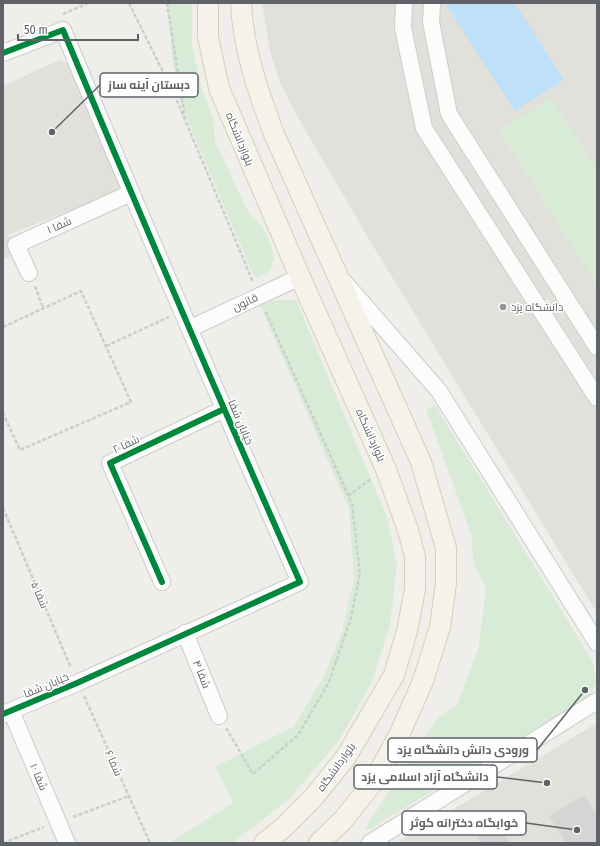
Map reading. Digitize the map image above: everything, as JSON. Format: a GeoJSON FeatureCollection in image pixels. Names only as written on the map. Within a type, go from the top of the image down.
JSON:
{"type":"FeatureCollection","features":[{"type":"Feature","properties":{"kind":"main road","name":"بلواردانشگاه"},"geometry":{"type":"LineString","coordinates":[[208,3],[208,37],[219,88],[300,277],[385,467],[408,530],[415,557],[415,589],[410,617],[394,675],[346,757],[313,798],[283,828],[264,843]]}},
{"type":"Feature","properties":{"kind":"main road"},"geometry":{"type":"LineString","coordinates":[[241,3],[242,26],[255,83],[274,134],[421,462],[446,548],[446,583],[440,627],[425,674],[399,735],[374,781],[343,820],[319,843]]}},
{"type":"Feature","properties":{"kind":"street"},"geometry":{"type":"LineString","coordinates":[[404,3],[403,28],[424,128],[597,398]]}},
{"type":"Feature","properties":{"kind":"street"},"geometry":{"type":"LineString","coordinates":[[432,3],[431,22],[450,114],[595,343],[568,351]]}},
{"type":"Feature","properties":{"kind":"street"},"geometry":{"type":"LineString","coordinates":[[3,54],[63,30]]}},
{"type":"Feature","properties":{"kind":"street","name":"خیابان شفا"},"geometry":{"type":"LineString","coordinates":[[7,712],[78,682],[300,582],[224,409],[191,328],[131,193],[63,30]]}},
{"type":"Feature","properties":{"kind":"street","name":"شفا ۱"},"geometry":{"type":"LineString","coordinates":[[29,273],[16,244],[131,193]]}},
{"type":"Feature","properties":{"kind":"street"},"geometry":{"type":"LineString","coordinates":[[338,275],[439,391],[595,637]]}},
{"type":"Feature","properties":{"kind":"street","name":"قانون"},"geometry":{"type":"LineString","coordinates":[[191,328],[300,277]]}},
{"type":"Feature","properties":{"kind":"street","name":"شفا ۲"},"geometry":{"type":"LineString","coordinates":[[162,582],[110,463],[224,409]]}},
{"type":"Feature","properties":{"kind":"street","name":"شفا ۴"},"geometry":{"type":"LineString","coordinates":[[185,633],[219,716]]}},
{"type":"Feature","properties":{"kind":"street"},"geometry":{"type":"LineString","coordinates":[[370,843],[597,701]]}},
{"type":"Feature","properties":{"kind":"street","name":"شفا ۱۰"},"geometry":{"type":"LineString","coordinates":[[7,712],[67,843]]}},
{"type":"Feature","properties":{"kind":"path"},"geometry":{"type":"LineString","coordinates":[[63,30],[62,14],[88,3]]}},
{"type":"Feature","properties":{"kind":"path"},"geometry":{"type":"LineString","coordinates":[[129,3],[175,96],[259,296]]}},
{"type":"Feature","properties":{"kind":"path"},"geometry":{"type":"LineString","coordinates":[[167,3],[186,124]]}},
{"type":"Feature","properties":{"kind":"path"},"geometry":{"type":"LineString","coordinates":[[29,273],[44,308]]}},
{"type":"Feature","properties":{"kind":"path"},"geometry":{"type":"LineString","coordinates":[[3,327],[81,291],[131,402],[20,450],[3,413]]}},
{"type":"Feature","properties":{"kind":"path"},"geometry":{"type":"LineString","coordinates":[[106,346],[183,310]]}},
{"type":"Feature","properties":{"kind":"path"},"geometry":{"type":"LineString","coordinates":[[348,496],[385,467]]}},
{"type":"Feature","properties":{"kind":"path"},"geometry":{"type":"LineString","coordinates":[[3,843],[129,796]]}},
{"type":"Feature","properties":{"kind":"shaded area","name":"دانشگاه یزد"},"geometry":{"type":"Polygon","coordinates":[[[262,3],[597,3],[597,613],[370,241],[297,116],[279,80],[270,51],[262,3]]]}},
{"type":"Feature","properties":{"kind":"shaded area"},"geometry":{"type":"Polygon","coordinates":[[[59,60],[68,64],[121,179],[119,191],[8,235],[16,254],[3,260],[3,86],[59,60]]]}},
{"type":"Feature","properties":{"kind":"shaded area"},"geometry":{"type":"Polygon","coordinates":[[[597,723],[597,843],[397,843],[597,723]]]}},
{"type":"Feature","properties":{"kind":"green space"},"geometry":{"type":"Polygon","coordinates":[[[167,3],[192,3],[192,46],[202,89],[213,118],[215,142],[249,214],[262,227],[270,241],[273,263],[270,269],[256,278],[252,272],[180,102],[173,62],[167,3]]]}},
{"type":"Feature","properties":{"kind":"green space"},"geometry":{"type":"Polygon","coordinates":[[[551,98],[597,169],[597,285],[499,131],[551,98]]]}},
{"type":"Feature","properties":{"kind":"green space"},"geometry":{"type":"Polygon","coordinates":[[[296,300],[387,517],[397,565],[390,625],[372,681],[340,739],[289,799],[232,843],[169,843],[233,803],[215,767],[293,727],[325,674],[342,631],[354,580],[349,509],[258,301],[296,300]]]}},
{"type":"Feature","properties":{"kind":"green space"},"geometry":{"type":"Polygon","coordinates":[[[435,405],[593,662],[596,683],[588,697],[368,830],[365,828],[438,718],[457,705],[479,646],[486,588],[474,565],[471,534],[426,409],[435,405]]]}},
{"type":"Feature","properties":{"kind":"water"},"geometry":{"type":"Polygon","coordinates":[[[445,3],[515,3],[564,80],[515,111],[445,3]]]}},
{"type":"Feature","properties":{"kind":"building"},"geometry":{"type":"Polygon","coordinates":[[[584,795],[597,815],[597,843],[566,843],[549,816],[584,795]]]}},
{"type":"Feature","properties":{"kind":"building"},"geometry":{"type":"Polygon","coordinates":[[[490,811],[510,843],[481,843],[469,824],[490,811]]]}},
{"type":"Feature","properties":{"kind":"cycle path"},"geometry":{"type":"LineString","coordinates":[[3,53],[63,30],[180,307],[300,582],[77,683],[3,714]]}},
{"type":"Feature","properties":{"kind":"cycle path"},"geometry":{"type":"LineString","coordinates":[[162,582],[110,463],[224,409]]}},
{"type":"Feature","properties":{"kind":"place","name":"دبستان آینه ساز"},"geometry":{"type":"Point","coordinates":[52,132]}},
{"type":"Feature","properties":{"kind":"place","name":"دانشگاه یزد"},"geometry":{"type":"Point","coordinates":[503,307]}},
{"type":"Feature","properties":{"kind":"place","name":"ورودی دانش دانشگاه یزد"},"geometry":{"type":"Point","coordinates":[585,690]}},
{"type":"Feature","properties":{"kind":"place","name":"دانشگاه آزاد اسلامی یزد"},"geometry":{"type":"Point","coordinates":[547,783]}},
{"type":"Feature","properties":{"kind":"place","name":"خوابگاه دخترانه کوثر"},"geometry":{"type":"Point","coordinates":[577,830]}}]}
